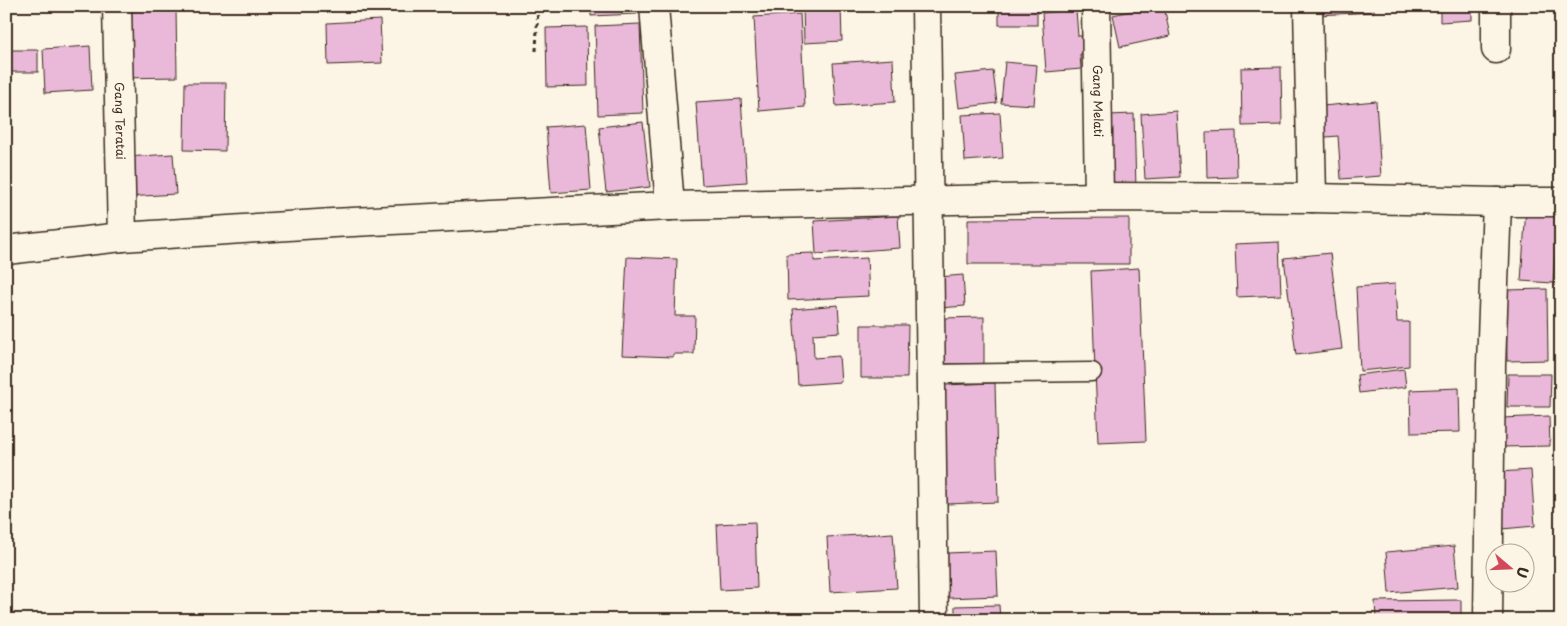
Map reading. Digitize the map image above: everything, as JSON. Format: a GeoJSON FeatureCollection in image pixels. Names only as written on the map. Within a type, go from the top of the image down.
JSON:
{"type":"FeatureCollection","features":[{"type":"Feature","properties":{"kind":"street","name":"Gang Teratai"},"geometry":{"type":"LineString","coordinates":[[117,6],[122,237]]}},
{"type":"Feature","properties":{"kind":"street"},"geometry":{"type":"LineString","coordinates":[[654,6],[670,206]]}},
{"type":"Feature","properties":{"kind":"street"},"geometry":{"type":"LineString","coordinates":[[926,6],[934,620]]}},
{"type":"Feature","properties":{"kind":"street","name":"Gang Melati"},"geometry":{"type":"LineString","coordinates":[[1096,6],[1099,197]]}},
{"type":"Feature","properties":{"kind":"street"},"geometry":{"type":"LineString","coordinates":[[1308,6],[1312,198]]}},
{"type":"Feature","properties":{"kind":"street"},"geometry":{"type":"LineString","coordinates":[[1496,6],[1496,49]]}},
{"type":"Feature","properties":{"kind":"street"},"geometry":{"type":"LineString","coordinates":[[6,250],[122,237],[334,222],[670,206],[1099,197],[1561,202]]}},
{"type":"Feature","properties":{"kind":"street"},"geometry":{"type":"LineString","coordinates":[[1488,620],[1491,365],[1497,202]]}},
{"type":"Feature","properties":{"kind":"lane"},"geometry":{"type":"LineString","coordinates":[[930,374],[1092,372]]}},
{"type":"Feature","properties":{"kind":"path"},"geometry":{"type":"LineString","coordinates":[[536,51],[538,6]]}},
{"type":"Feature","properties":{"kind":"building"},"geometry":{"type":"Polygon","coordinates":[[[591,6],[636,6],[637,14],[591,16],[591,6]]]}},
{"type":"Feature","properties":{"kind":"building"},"geometry":{"type":"Polygon","coordinates":[[[803,6],[841,6],[842,41],[804,43],[803,6]]]}},
{"type":"Feature","properties":{"kind":"building"},"geometry":{"type":"Polygon","coordinates":[[[999,6],[1037,6],[1037,25],[999,25],[999,6]]]}},
{"type":"Feature","properties":{"kind":"building"},"geometry":{"type":"Polygon","coordinates":[[[1152,6],[1164,6],[1170,36],[1120,47],[1113,15],[1152,6]]]}},
{"type":"Feature","properties":{"kind":"building"},"geometry":{"type":"Polygon","coordinates":[[[1318,6],[1374,6],[1374,12],[1318,15],[1318,6]]]}},
{"type":"Feature","properties":{"kind":"building"},"geometry":{"type":"Polygon","coordinates":[[[1440,6],[1472,6],[1472,20],[1440,22],[1440,6]]]}},
{"type":"Feature","properties":{"kind":"building"},"geometry":{"type":"Polygon","coordinates":[[[176,7],[177,77],[122,78],[121,8],[176,7]]]}},
{"type":"Feature","properties":{"kind":"building"},"geometry":{"type":"Polygon","coordinates":[[[1076,10],[1078,36],[1093,36],[1093,54],[1080,54],[1081,69],[1046,72],[1042,13],[1076,10]]]}},
{"type":"Feature","properties":{"kind":"building"},"geometry":{"type":"Polygon","coordinates":[[[800,14],[805,107],[759,111],[754,17],[800,14]]]}},
{"type":"Feature","properties":{"kind":"building"},"geometry":{"type":"Polygon","coordinates":[[[380,20],[382,63],[328,65],[327,23],[380,20]]]}},
{"type":"Feature","properties":{"kind":"building"},"geometry":{"type":"Polygon","coordinates":[[[640,24],[643,113],[598,115],[595,26],[640,24]]]}},
{"type":"Feature","properties":{"kind":"building"},"geometry":{"type":"Polygon","coordinates":[[[587,27],[588,86],[547,87],[546,28],[587,27]]]}},
{"type":"Feature","properties":{"kind":"building"},"geometry":{"type":"Polygon","coordinates":[[[90,46],[92,90],[45,93],[43,49],[90,46]]]}},
{"type":"Feature","properties":{"kind":"building"},"geometry":{"type":"Polygon","coordinates":[[[6,50],[38,50],[38,72],[6,72],[6,50]]]}},
{"type":"Feature","properties":{"kind":"building"},"geometry":{"type":"Polygon","coordinates":[[[893,59],[895,102],[836,106],[833,63],[893,59]]]}},
{"type":"Feature","properties":{"kind":"building"},"geometry":{"type":"Polygon","coordinates":[[[1005,62],[1037,65],[1034,105],[1001,103],[1005,62]]]}},
{"type":"Feature","properties":{"kind":"building"},"geometry":{"type":"Polygon","coordinates":[[[1281,67],[1282,125],[1242,126],[1241,68],[1281,67]]]}},
{"type":"Feature","properties":{"kind":"building"},"geometry":{"type":"Polygon","coordinates":[[[993,71],[997,103],[959,108],[955,75],[993,71]]]}},
{"type":"Feature","properties":{"kind":"building"},"geometry":{"type":"Polygon","coordinates":[[[185,83],[226,83],[225,151],[184,150],[185,83]]]}},
{"type":"Feature","properties":{"kind":"building"},"geometry":{"type":"Polygon","coordinates":[[[741,99],[747,182],[702,185],[696,102],[741,99]]]}},
{"type":"Feature","properties":{"kind":"building"},"geometry":{"type":"Polygon","coordinates":[[[1376,101],[1381,176],[1341,179],[1338,136],[1315,138],[1312,107],[1376,101]]]}},
{"type":"Feature","properties":{"kind":"building"},"geometry":{"type":"Polygon","coordinates":[[[1176,111],[1180,177],[1145,179],[1141,114],[1176,111]]]}},
{"type":"Feature","properties":{"kind":"building"},"geometry":{"type":"Polygon","coordinates":[[[1000,113],[1003,158],[965,161],[962,115],[1000,113]]]}},
{"type":"Feature","properties":{"kind":"building"},"geometry":{"type":"Polygon","coordinates":[[[1134,114],[1136,189],[1109,189],[1108,115],[1134,114]]]}},
{"type":"Feature","properties":{"kind":"building"},"geometry":{"type":"Polygon","coordinates":[[[643,122],[650,187],[606,192],[599,127],[643,122]]]}},
{"type":"Feature","properties":{"kind":"building"},"geometry":{"type":"Polygon","coordinates":[[[586,124],[591,190],[551,193],[546,127],[586,124]]]}},
{"type":"Feature","properties":{"kind":"building"},"geometry":{"type":"Polygon","coordinates":[[[1236,131],[1237,177],[1207,178],[1206,132],[1236,131]]]}},
{"type":"Feature","properties":{"kind":"building"},"geometry":{"type":"Polygon","coordinates":[[[173,154],[176,194],[127,197],[125,157],[173,154]]]}},
{"type":"Feature","properties":{"kind":"building"},"geometry":{"type":"Polygon","coordinates":[[[1526,208],[1558,210],[1553,283],[1521,281],[1526,208]]]}},
{"type":"Feature","properties":{"kind":"building"},"geometry":{"type":"Polygon","coordinates":[[[898,216],[900,248],[816,254],[814,221],[898,216]]]}},
{"type":"Feature","properties":{"kind":"building"},"geometry":{"type":"Polygon","coordinates":[[[1129,218],[1129,264],[968,264],[968,219],[1129,218]]]}},
{"type":"Feature","properties":{"kind":"building"},"geometry":{"type":"Polygon","coordinates":[[[1279,242],[1281,295],[1237,297],[1235,244],[1279,242]]]}},
{"type":"Feature","properties":{"kind":"building"},"geometry":{"type":"Polygon","coordinates":[[[814,253],[814,261],[867,258],[869,296],[788,300],[787,254],[814,253]]]}},
{"type":"Feature","properties":{"kind":"building"},"geometry":{"type":"Polygon","coordinates":[[[1330,253],[1342,349],[1296,355],[1284,258],[1330,253]]]}},
{"type":"Feature","properties":{"kind":"building"},"geometry":{"type":"Polygon","coordinates":[[[627,257],[677,259],[675,316],[695,316],[694,354],[673,354],[673,357],[622,355],[627,257]]]}},
{"type":"Feature","properties":{"kind":"building"},"geometry":{"type":"Polygon","coordinates":[[[1139,268],[1146,441],[1098,443],[1091,271],[1139,268]]]}},
{"type":"Feature","properties":{"kind":"building"},"geometry":{"type":"Polygon","coordinates":[[[963,275],[965,306],[940,308],[939,277],[963,275]]]}},
{"type":"Feature","properties":{"kind":"building"},"geometry":{"type":"Polygon","coordinates":[[[1395,284],[1397,322],[1409,322],[1409,366],[1360,371],[1356,287],[1395,284]]]}},
{"type":"Feature","properties":{"kind":"building"},"geometry":{"type":"Polygon","coordinates":[[[1547,289],[1548,360],[1507,361],[1506,290],[1547,289]]]}},
{"type":"Feature","properties":{"kind":"building"},"geometry":{"type":"Polygon","coordinates":[[[838,305],[840,332],[813,334],[814,358],[839,356],[841,382],[798,385],[793,309],[838,305]]]}},
{"type":"Feature","properties":{"kind":"building"},"geometry":{"type":"Polygon","coordinates":[[[984,317],[984,364],[942,364],[942,318],[984,317]]]}},
{"type":"Feature","properties":{"kind":"building"},"geometry":{"type":"Polygon","coordinates":[[[861,325],[908,325],[907,378],[861,378],[861,325]]]}},
{"type":"Feature","properties":{"kind":"building"},"geometry":{"type":"Polygon","coordinates":[[[1404,369],[1406,387],[1359,393],[1357,375],[1404,369]]]}},
{"type":"Feature","properties":{"kind":"building"},"geometry":{"type":"Polygon","coordinates":[[[1508,374],[1551,374],[1550,407],[1507,407],[1508,374]]]}},
{"type":"Feature","properties":{"kind":"building"},"geometry":{"type":"Polygon","coordinates":[[[995,383],[998,502],[947,504],[944,385],[995,383]]]}},
{"type":"Feature","properties":{"kind":"building"},"geometry":{"type":"Polygon","coordinates":[[[1459,388],[1460,432],[1411,433],[1410,390],[1459,388]]]}},
{"type":"Feature","properties":{"kind":"building"},"geometry":{"type":"Polygon","coordinates":[[[1549,416],[1550,446],[1502,447],[1502,418],[1549,416]]]}},
{"type":"Feature","properties":{"kind":"building"},"geometry":{"type":"Polygon","coordinates":[[[1531,470],[1535,526],[1502,529],[1498,472],[1531,470]]]}},
{"type":"Feature","properties":{"kind":"building"},"geometry":{"type":"Polygon","coordinates":[[[755,522],[757,588],[720,590],[717,524],[755,522]]]}},
{"type":"Feature","properties":{"kind":"building"},"geometry":{"type":"Polygon","coordinates":[[[893,533],[897,588],[830,592],[827,537],[893,533]]]}},
{"type":"Feature","properties":{"kind":"building"},"geometry":{"type":"Polygon","coordinates":[[[1454,546],[1458,587],[1389,593],[1386,552],[1454,546]]]}},
{"type":"Feature","properties":{"kind":"building"},"geometry":{"type":"Polygon","coordinates":[[[996,551],[998,596],[948,598],[947,553],[996,551]]]}},
{"type":"Feature","properties":{"kind":"building"},"geometry":{"type":"Polygon","coordinates":[[[1461,600],[1461,620],[1376,620],[1375,601],[1461,600]]]}},
{"type":"Feature","properties":{"kind":"building"},"geometry":{"type":"Polygon","coordinates":[[[999,605],[1000,620],[955,620],[955,606],[999,605]]]}}]}
